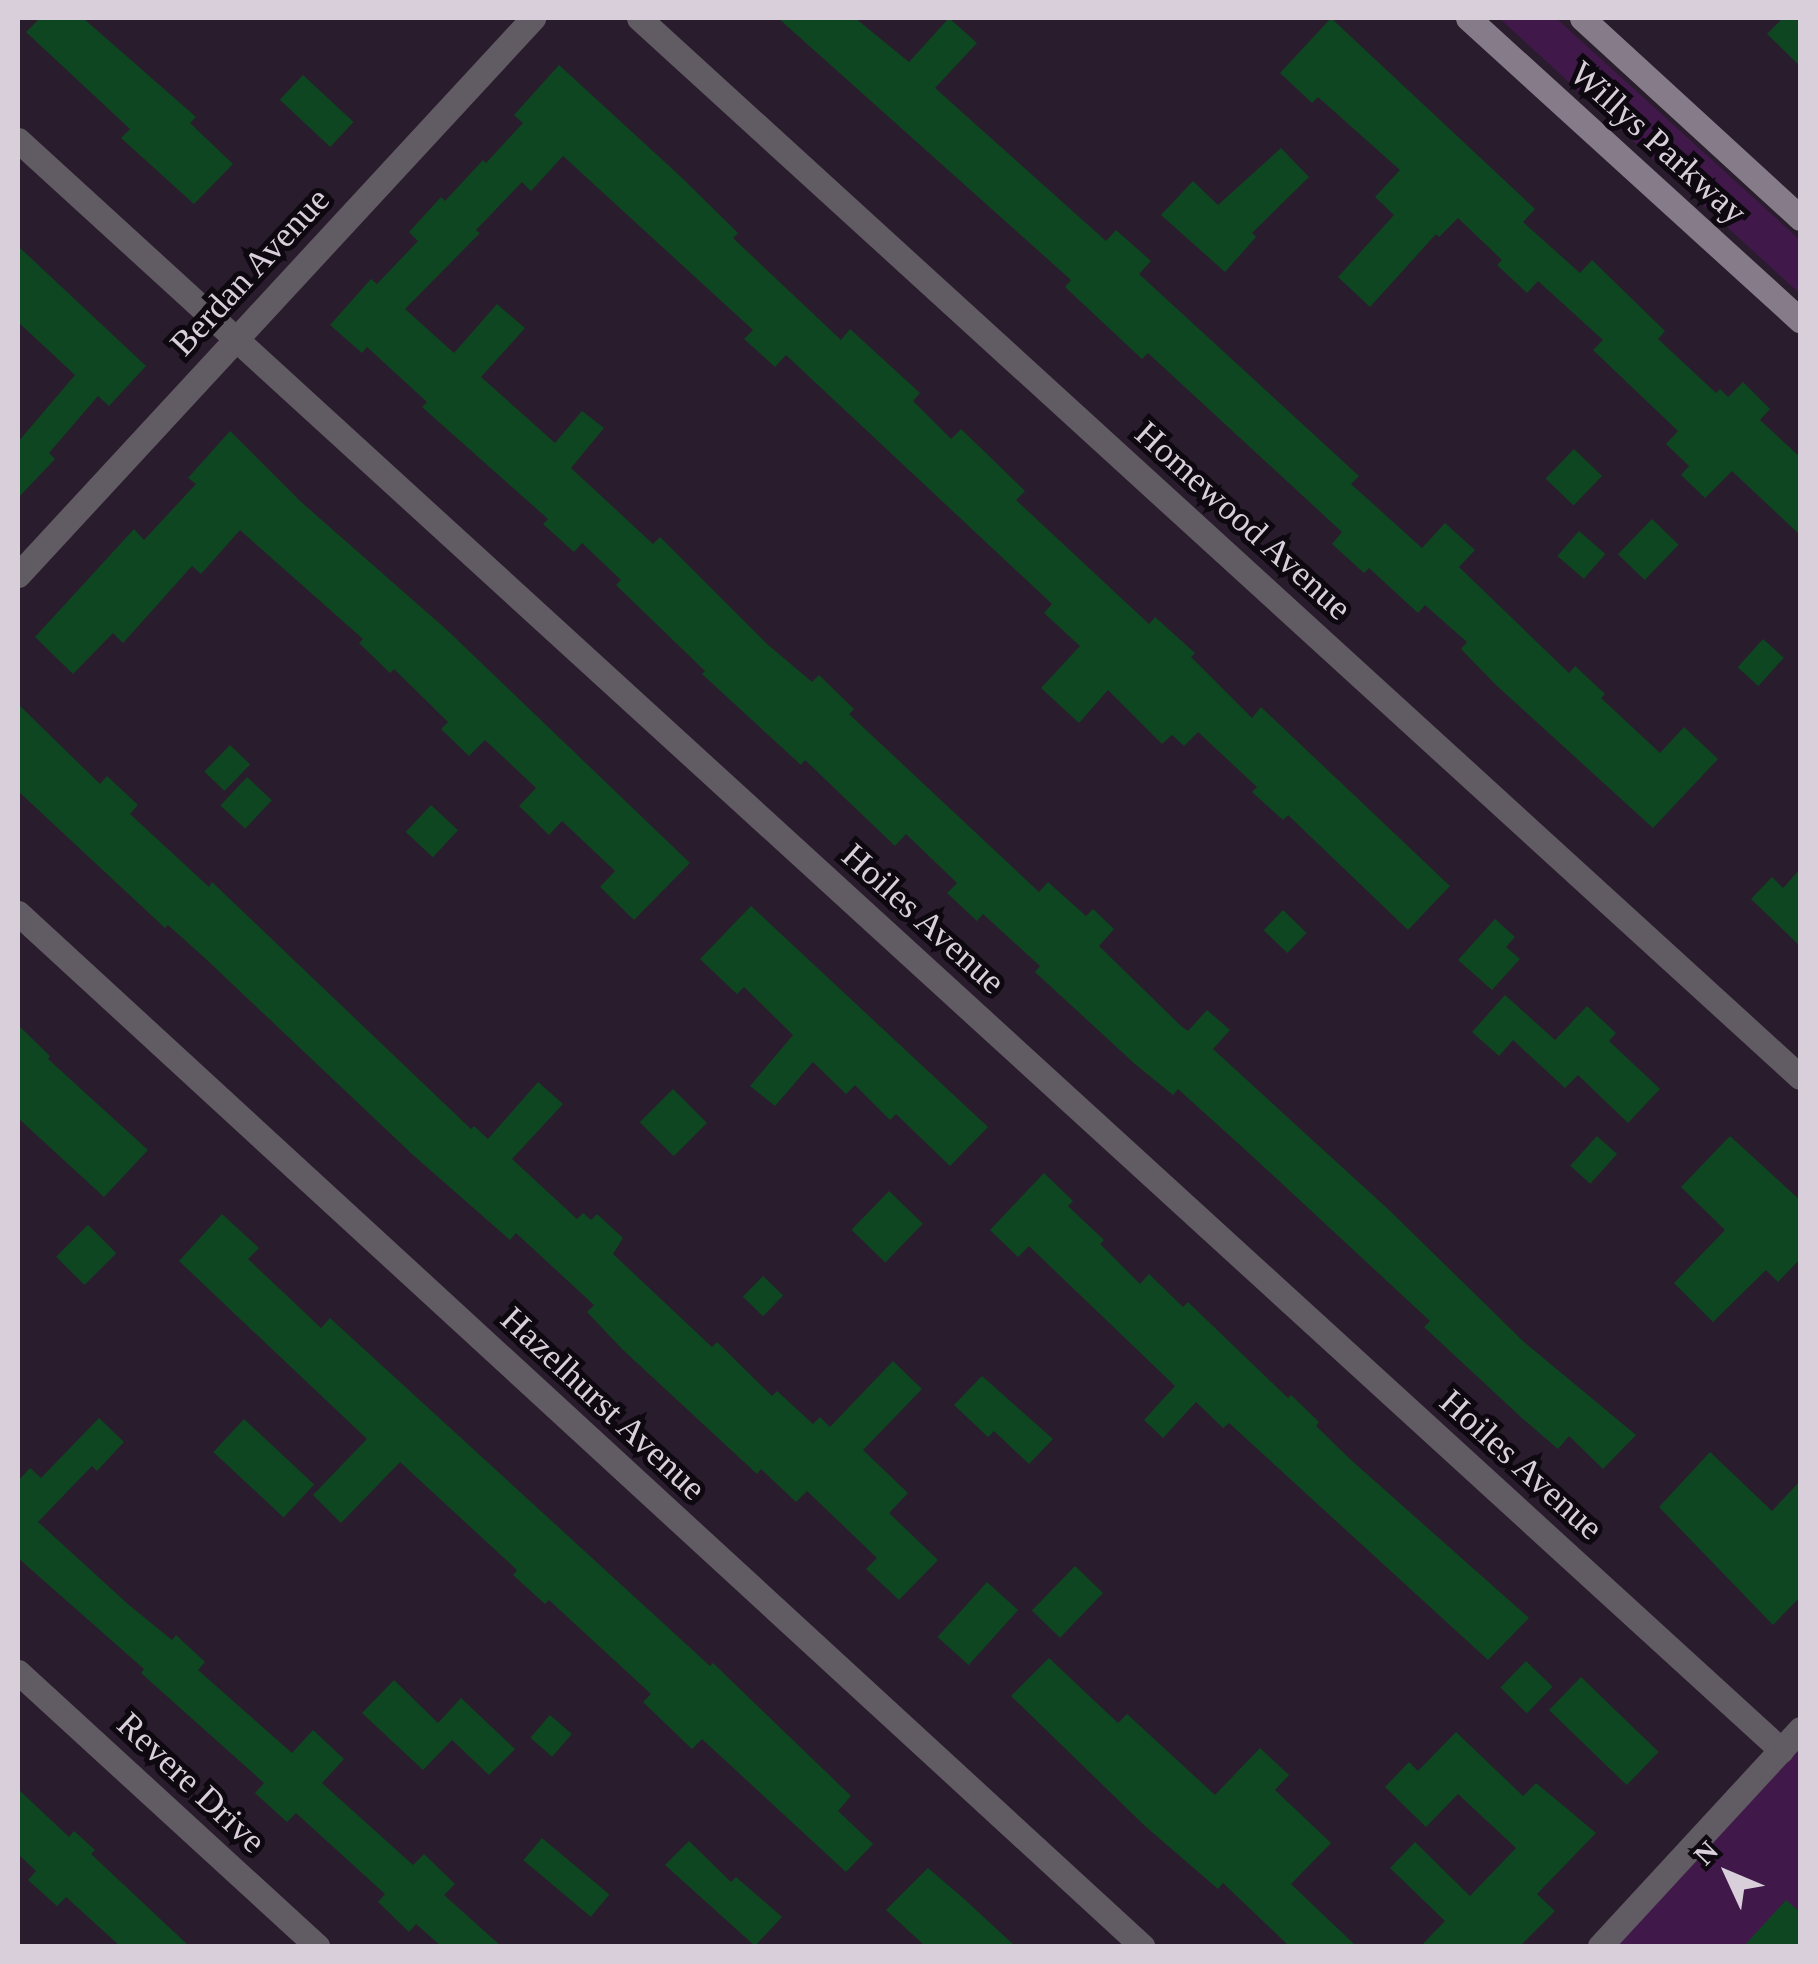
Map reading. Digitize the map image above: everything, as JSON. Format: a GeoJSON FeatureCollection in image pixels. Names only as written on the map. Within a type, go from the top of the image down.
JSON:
{"type":"FeatureCollection","features":[{"type":"Feature","properties":{"kind":"main road","name":"Willys Parkway"},"geometry":{"type":"LineString","coordinates":[[1468,18],[1800,320]]}},
{"type":"Feature","properties":{"kind":"main road","name":"Willys Parkway"},"geometry":{"type":"LineString","coordinates":[[1582,18],[1800,218]]}},
{"type":"Feature","properties":{"kind":"street","name":"Berdan Avenue"},"geometry":{"type":"LineString","coordinates":[[18,574],[533,18]]}},
{"type":"Feature","properties":{"kind":"street","name":"Homewood Avenue"},"geometry":{"type":"LineString","coordinates":[[639,18],[1800,1077]]}},
{"type":"Feature","properties":{"kind":"street","name":"Hoiles Avenue"},"geometry":{"type":"LineString","coordinates":[[18,140],[1781,1750]]}},
{"type":"Feature","properties":{"kind":"street","name":"Hazelhurst Avenue"},"geometry":{"type":"LineString","coordinates":[[18,913],[1142,1946]]}},
{"type":"Feature","properties":{"kind":"street","name":"Revere Drive"},"geometry":{"type":"LineString","coordinates":[[18,1672],[317,1946]]}},
{"type":"Feature","properties":{"kind":"street"},"geometry":{"type":"LineString","coordinates":[[1600,1946],[1800,1730]]}},
{"type":"Feature","properties":{"kind":"shaded area"},"geometry":{"type":"Polygon","coordinates":[[[1499,18],[1556,18],[1800,240],[1800,294],[1499,18]]]}},
{"type":"Feature","properties":{"kind":"shaded area"},"geometry":{"type":"Polygon","coordinates":[[[1800,1744],[1800,1946],[1597,1946],[1800,1744]]]}},
{"type":"Feature","properties":{"kind":"building"},"geometry":{"type":"Polygon","coordinates":[[[40,18],[83,18],[196,117],[190,123],[233,164],[194,204],[121,138],[130,129],[26,32],[40,18]]]}},
{"type":"Feature","properties":{"kind":"building"},"geometry":{"type":"Polygon","coordinates":[[[778,18],[855,18],[909,62],[949,18],[977,43],[935,88],[1106,241],[1116,230],[1151,261],[1139,274],[1359,476],[1351,484],[1422,548],[1445,523],[1475,550],[1459,567],[1569,673],[1575,666],[1605,694],[1601,698],[1660,753],[1684,727],[1718,759],[1653,828],[1496,685],[1461,649],[1467,642],[1425,605],[1418,613],[1369,568],[1364,573],[1332,544],[1342,532],[1148,353],[1142,359],[1065,287],[1071,280],[778,18]]]}},
{"type":"Feature","properties":{"kind":"building"},"geometry":{"type":"Polygon","coordinates":[[[1331,18],[1535,209],[1523,222],[1580,273],[1592,260],[1665,331],[1658,339],[1716,393],[1720,389],[1728,397],[1743,382],[1770,409],[1760,420],[1800,457],[1800,535],[1732,471],[1705,498],[1681,475],[1689,466],[1666,444],[1678,431],[1593,350],[1603,340],[1538,281],[1527,293],[1497,265],[1502,260],[1458,218],[1439,237],[1436,234],[1370,307],[1338,277],[1394,215],[1375,197],[1400,170],[1318,97],[1312,103],[1280,73],[1331,18]]]}},
{"type":"Feature","properties":{"kind":"building"},"geometry":{"type":"Polygon","coordinates":[[[1783,18],[1800,18],[1800,66],[1767,34],[1783,18]]]}},
{"type":"Feature","properties":{"kind":"building"},"geometry":{"type":"Polygon","coordinates":[[[559,65],[680,176],[738,233],[733,238],[841,340],[850,329],[920,393],[913,401],[951,439],[961,429],[1025,491],[1016,500],[1149,624],[1155,617],[1195,653],[1191,657],[1252,718],[1261,707],[1450,886],[1408,930],[1288,815],[1283,820],[1252,792],[1257,787],[1198,732],[1184,746],[1172,735],[1162,744],[1108,690],[1079,723],[1041,688],[1080,646],[1044,613],[1052,604],[786,355],[775,367],[744,339],[753,330],[563,156],[531,191],[522,182],[476,230],[480,233],[405,309],[454,353],[497,304],[525,328],[481,377],[555,443],[582,411],[604,428],[571,468],[653,544],[660,537],[766,643],[812,682],[819,675],[854,709],[849,714],[1039,892],[1048,882],[1086,916],[1093,909],[1114,929],[1099,946],[1181,1026],[1188,1031],[1207,1010],[1230,1030],[1213,1049],[1389,1210],[1524,1342],[1636,1435],[1603,1469],[1569,1436],[1558,1449],[1523,1419],[1424,1327],[1430,1321],[1251,1155],[1178,1089],[1173,1095],[1135,1064],[1035,972],[1040,966],[983,914],[977,921],[947,893],[957,883],[906,834],[895,846],[805,760],[801,765],[702,674],[705,671],[616,585],[621,580],[582,543],[574,552],[543,524],[548,519],[422,407],[427,402],[367,347],[362,353],[330,325],[371,279],[377,284],[418,241],[409,232],[441,197],[445,201],[523,123],[514,115],[559,65]]]}},
{"type":"Feature","properties":{"kind":"building"},"geometry":{"type":"Polygon","coordinates":[[[303,75],[353,122],[330,147],[280,100],[303,75]]]}},
{"type":"Feature","properties":{"kind":"building"},"geometry":{"type":"Polygon","coordinates":[[[1281,148],[1309,177],[1252,233],[1256,237],[1225,272],[1161,215],[1193,181],[1218,205],[1281,148]]]}},
{"type":"Feature","properties":{"kind":"building"},"geometry":{"type":"Polygon","coordinates":[[[18,246],[146,366],[109,406],[98,396],[49,453],[55,459],[18,498],[18,442],[75,375],[18,322],[18,246]]]}},
{"type":"Feature","properties":{"kind":"building"},"geometry":{"type":"Polygon","coordinates":[[[230,431],[300,501],[447,630],[690,863],[634,920],[600,887],[615,871],[562,821],[549,835],[519,806],[536,788],[485,740],[469,756],[441,729],[448,722],[394,669],[390,673],[359,643],[363,639],[240,530],[201,574],[192,566],[123,643],[113,633],[73,674],[35,637],[134,529],[144,540],[196,484],[188,478],[230,431]]]}},
{"type":"Feature","properties":{"kind":"building"},"geometry":{"type":"Polygon","coordinates":[[[1574,449],[1602,476],[1574,506],[1546,478],[1574,449]]]}},
{"type":"Feature","properties":{"kind":"building"},"geometry":{"type":"Polygon","coordinates":[[[1652,519],[1679,545],[1645,580],[1618,554],[1652,519]]]}},
{"type":"Feature","properties":{"kind":"building"},"geometry":{"type":"Polygon","coordinates":[[[1579,531],[1605,554],[1584,579],[1557,556],[1579,531]]]}},
{"type":"Feature","properties":{"kind":"building"},"geometry":{"type":"Polygon","coordinates":[[[1763,639],[1784,658],[1758,686],[1738,667],[1763,639]]]}},
{"type":"Feature","properties":{"kind":"building"},"geometry":{"type":"Polygon","coordinates":[[[18,704],[100,784],[107,776],[138,805],[130,814],[209,887],[212,882],[471,1129],[474,1126],[488,1139],[538,1082],[563,1104],[512,1159],[577,1219],[583,1213],[591,1220],[597,1214],[623,1238],[613,1254],[712,1347],[717,1342],[772,1396],[777,1391],[813,1424],[820,1417],[830,1427],[893,1361],[922,1389],[863,1450],[908,1493],[889,1513],[938,1560],[899,1600],[866,1569],[877,1558],[807,1491],[796,1502],[761,1469],[757,1474],[622,1349],[587,1312],[594,1305],[516,1233],[510,1240],[413,1155],[207,960],[168,925],[165,928],[18,791],[18,704]]]}},
{"type":"Feature","properties":{"kind":"building"},"geometry":{"type":"Polygon","coordinates":[[[230,745],[250,764],[224,791],[204,772],[230,745]]]}},
{"type":"Feature","properties":{"kind":"building"},"geometry":{"type":"Polygon","coordinates":[[[247,777],[272,800],[245,829],[220,806],[247,777]]]}},
{"type":"Feature","properties":{"kind":"building"},"geometry":{"type":"Polygon","coordinates":[[[431,805],[458,830],[433,857],[406,832],[431,805]]]}},
{"type":"Feature","properties":{"kind":"building"},"geometry":{"type":"Polygon","coordinates":[[[1800,869],[1800,946],[1751,899],[1772,877],[1783,888],[1800,869]]]}},
{"type":"Feature","properties":{"kind":"building"},"geometry":{"type":"Polygon","coordinates":[[[751,906],[988,1127],[950,1166],[896,1114],[890,1120],[855,1085],[846,1094],[813,1062],[775,1106],[750,1086],[793,1035],[744,987],[737,994],[700,959],[751,906]]]}},
{"type":"Feature","properties":{"kind":"building"},"geometry":{"type":"Polygon","coordinates":[[[1283,910],[1307,933],[1287,953],[1264,930],[1283,910]]]}},
{"type":"Feature","properties":{"kind":"building"},"geometry":{"type":"Polygon","coordinates":[[[1495,919],[1515,937],[1506,947],[1520,959],[1492,990],[1458,960],[1495,919]]]}},
{"type":"Feature","properties":{"kind":"building"},"geometry":{"type":"Polygon","coordinates":[[[1505,995],[1555,1040],[1587,1006],[1616,1033],[1609,1041],[1660,1089],[1628,1123],[1578,1075],[1565,1088],[1513,1040],[1499,1056],[1472,1032],[1505,995]]]}},
{"type":"Feature","properties":{"kind":"building"},"geometry":{"type":"Polygon","coordinates":[[[18,1025],[50,1056],[48,1059],[148,1150],[104,1197],[18,1118],[18,1025]]]}},
{"type":"Feature","properties":{"kind":"building"},"geometry":{"type":"Polygon","coordinates":[[[673,1089],[707,1123],[674,1156],[640,1122],[673,1089]]]}},
{"type":"Feature","properties":{"kind":"building"},"geometry":{"type":"Polygon","coordinates":[[[1597,1136],[1617,1154],[1590,1184],[1570,1166],[1597,1136]]]}},
{"type":"Feature","properties":{"kind":"building"},"geometry":{"type":"Polygon","coordinates":[[[1730,1136],[1800,1200],[1800,1259],[1778,1282],[1766,1270],[1713,1322],[1674,1283],[1725,1230],[1681,1187],[1730,1136]]]}},
{"type":"Feature","properties":{"kind":"building"},"geometry":{"type":"Polygon","coordinates":[[[1044,1173],[1073,1201],[1068,1206],[1104,1240],[1100,1244],[1140,1284],[1149,1274],[1183,1307],[1188,1302],[1288,1398],[1291,1395],[1319,1422],[1316,1426],[1351,1460],[1529,1618],[1488,1660],[1229,1423],[1223,1428],[1196,1402],[1163,1438],[1144,1420],[1175,1386],[1029,1246],[1018,1257],[990,1230],[1044,1173]]]}},
{"type":"Feature","properties":{"kind":"building"},"geometry":{"type":"Polygon","coordinates":[[[889,1191],[923,1224],[885,1262],[851,1230],[889,1191]]]}},
{"type":"Feature","properties":{"kind":"building"},"geometry":{"type":"Polygon","coordinates":[[[222,1214],[259,1248],[248,1259],[321,1328],[330,1318],[710,1666],[713,1663],[851,1796],[838,1811],[873,1844],[846,1872],[702,1739],[692,1749],[643,1702],[651,1694],[549,1600],[545,1604],[513,1575],[517,1570],[400,1462],[341,1523],[313,1495],[367,1439],[179,1261],[222,1214]]]}},
{"type":"Feature","properties":{"kind":"building"},"geometry":{"type":"Polygon","coordinates":[[[88,1225],[116,1253],[84,1285],[56,1257],[88,1225]]]}},
{"type":"Feature","properties":{"kind":"building"},"geometry":{"type":"Polygon","coordinates":[[[763,1276],[783,1295],[763,1316],[743,1297],[763,1276]]]}},
{"type":"Feature","properties":{"kind":"building"},"geometry":{"type":"Polygon","coordinates":[[[982,1376],[1053,1439],[1029,1464],[994,1431],[988,1437],[954,1405],[982,1376]]]}},
{"type":"Feature","properties":{"kind":"building"},"geometry":{"type":"Polygon","coordinates":[[[99,1418],[124,1442],[97,1471],[92,1466],[38,1522],[129,1605],[172,1640],[176,1635],[205,1662],[198,1670],[292,1753],[313,1730],[344,1759],[322,1783],[413,1865],[424,1854],[455,1884],[444,1895],[501,1946],[441,1946],[416,1924],[409,1932],[378,1902],[385,1894],[296,1813],[287,1822],[255,1793],[264,1783],[141,1673],[144,1669],[18,1558],[18,1481],[30,1468],[41,1478],[99,1418]]]}},
{"type":"Feature","properties":{"kind":"building"},"geometry":{"type":"Polygon","coordinates":[[[244,1419],[314,1484],[284,1517],[213,1452],[244,1419]]]}},
{"type":"Feature","properties":{"kind":"building"},"geometry":{"type":"Polygon","coordinates":[[[1710,1452],[1772,1511],[1800,1481],[1800,1597],[1773,1625],[1659,1507],[1710,1452]]]}},
{"type":"Feature","properties":{"kind":"building"},"geometry":{"type":"Polygon","coordinates":[[[1075,1566],[1103,1593],[1060,1638],[1032,1611],[1075,1566]]]}},
{"type":"Feature","properties":{"kind":"building"},"geometry":{"type":"Polygon","coordinates":[[[987,1582],[1018,1610],[969,1665],[937,1637],[987,1582]]]}},
{"type":"Feature","properties":{"kind":"building"},"geometry":{"type":"Polygon","coordinates":[[[1049,1658],[1118,1723],[1127,1714],[1215,1795],[1260,1748],[1289,1775],[1275,1790],[1331,1843],[1291,1884],[1356,1946],[1289,1946],[1223,1883],[1218,1889],[1145,1826],[1011,1696],[1049,1658]]]}},
{"type":"Feature","properties":{"kind":"building"},"geometry":{"type":"Polygon","coordinates":[[[1526,1661],[1553,1687],[1527,1713],[1500,1688],[1526,1661]]]}},
{"type":"Feature","properties":{"kind":"building"},"geometry":{"type":"Polygon","coordinates":[[[1581,1677],[1659,1752],[1627,1785],[1549,1710],[1581,1677]]]}},
{"type":"Feature","properties":{"kind":"building"},"geometry":{"type":"Polygon","coordinates":[[[394,1680],[438,1723],[461,1698],[515,1749],[489,1775],[452,1740],[423,1770],[362,1713],[394,1680]]]}},
{"type":"Feature","properties":{"kind":"building"},"geometry":{"type":"Polygon","coordinates":[[[550,1715],[572,1734],[552,1757],[530,1738],[550,1715]]]}},
{"type":"Feature","properties":{"kind":"building"},"geometry":{"type":"Polygon","coordinates":[[[1456,1732],[1523,1796],[1536,1783],[1596,1833],[1537,1894],[1555,1911],[1520,1946],[1421,1946],[1445,1921],[1390,1868],[1415,1842],[1470,1896],[1516,1848],[1458,1794],[1426,1827],[1385,1787],[1409,1762],[1418,1771],[1456,1732]]]}},
{"type":"Feature","properties":{"kind":"building"},"geometry":{"type":"Polygon","coordinates":[[[18,1789],[69,1837],[74,1831],[95,1850],[91,1854],[189,1946],[120,1946],[66,1897],[57,1906],[28,1880],[36,1871],[18,1854],[18,1789]]]}},
{"type":"Feature","properties":{"kind":"building"},"geometry":{"type":"Polygon","coordinates":[[[542,1838],[609,1895],[591,1917],[523,1860],[542,1838]]]}},
{"type":"Feature","properties":{"kind":"building"},"geometry":{"type":"Polygon","coordinates":[[[689,1841],[731,1882],[736,1877],[782,1917],[755,1946],[665,1865],[689,1841]]]}},
{"type":"Feature","properties":{"kind":"building"},"geometry":{"type":"Polygon","coordinates":[[[928,1868],[1015,1946],[925,1946],[886,1910],[928,1868]]]}},
{"type":"Feature","properties":{"kind":"building"},"geometry":{"type":"Polygon","coordinates":[[[1786,1900],[1800,1912],[1800,1946],[1744,1946],[1786,1900]]]}}]}
